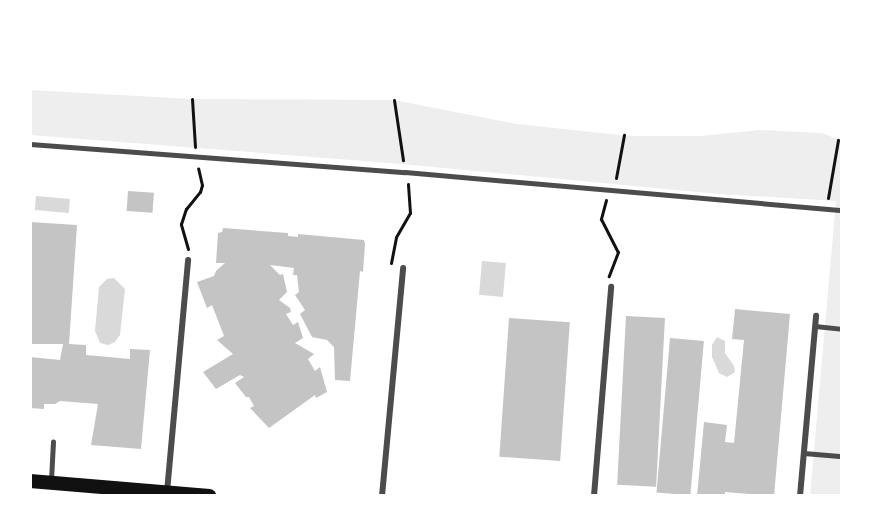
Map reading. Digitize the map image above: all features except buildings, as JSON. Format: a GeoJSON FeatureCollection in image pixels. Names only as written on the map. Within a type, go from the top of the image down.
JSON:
{"type":"FeatureCollection","features":[{"type":"Feature","properties":{"kind":"main road"},"geometry":{"type":"LineString","coordinates":[[30,481],[208,496]]}},
{"type":"Feature","properties":{"kind":"street"},"geometry":{"type":"LineString","coordinates":[[30,144],[405,172],[842,210]]}},
{"type":"Feature","properties":{"kind":"street"},"geometry":{"type":"LineString","coordinates":[[167,494],[188,260]]}},
{"type":"Feature","properties":{"kind":"street"},"geometry":{"type":"LineString","coordinates":[[382,496],[403,268]]}},
{"type":"Feature","properties":{"kind":"street"},"geometry":{"type":"LineString","coordinates":[[594,496],[608,285]]}},
{"type":"Feature","properties":{"kind":"street"},"geometry":{"type":"LineString","coordinates":[[800,496],[816,316]]}},
{"type":"Feature","properties":{"kind":"lane"},"geometry":{"type":"LineString","coordinates":[[815,326],[842,329]]}},
{"type":"Feature","properties":{"kind":"lane"},"geometry":{"type":"LineString","coordinates":[[50,483],[53,442]]}},
{"type":"Feature","properties":{"kind":"lane"},"geometry":{"type":"LineString","coordinates":[[804,453],[842,456]]}},
{"type":"Feature","properties":{"kind":"path"},"geometry":{"type":"LineString","coordinates":[[188,260],[189,252],[181,224],[186,209],[197,198],[202,185],[195,157],[192,99]]}},
{"type":"Feature","properties":{"kind":"path"},"geometry":{"type":"LineString","coordinates":[[391,268],[396,237],[410,213],[410,194],[394,100]]}},
{"type":"Feature","properties":{"kind":"path"},"geometry":{"type":"LineString","coordinates":[[608,285],[618,252],[602,223],[601,214],[614,190],[624,135]]}},
{"type":"Feature","properties":{"kind":"path"},"geometry":{"type":"LineString","coordinates":[[826,208],[838,140]]}},
{"type":"Feature","properties":{"kind":"shaded area"},"geometry":{"type":"Polygon","coordinates":[[[30,90],[192,99],[394,100],[517,124],[629,136],[700,136],[760,130],[822,133],[842,141],[842,496],[810,496],[836,201],[718,194],[402,164],[30,135],[30,90]]]}},
{"type":"Feature","properties":{"kind":"shaded area"},"geometry":{"type":"Polygon","coordinates":[[[36,196],[70,199],[69,213],[35,210],[36,196]]]}},
{"type":"Feature","properties":{"kind":"shaded area"},"geometry":{"type":"Polygon","coordinates":[[[482,261],[506,263],[503,297],[479,295],[482,261]]]}},
{"type":"Feature","properties":{"kind":"shaded area"},"geometry":{"type":"Polygon","coordinates":[[[114,278],[125,289],[120,335],[115,342],[108,345],[100,343],[95,331],[99,287],[107,279],[114,278]]]}},
{"type":"Feature","properties":{"kind":"shaded area"},"geometry":{"type":"Polygon","coordinates":[[[717,337],[725,341],[725,353],[734,366],[735,372],[727,377],[719,373],[712,357],[712,345],[717,337]]]}}]}
